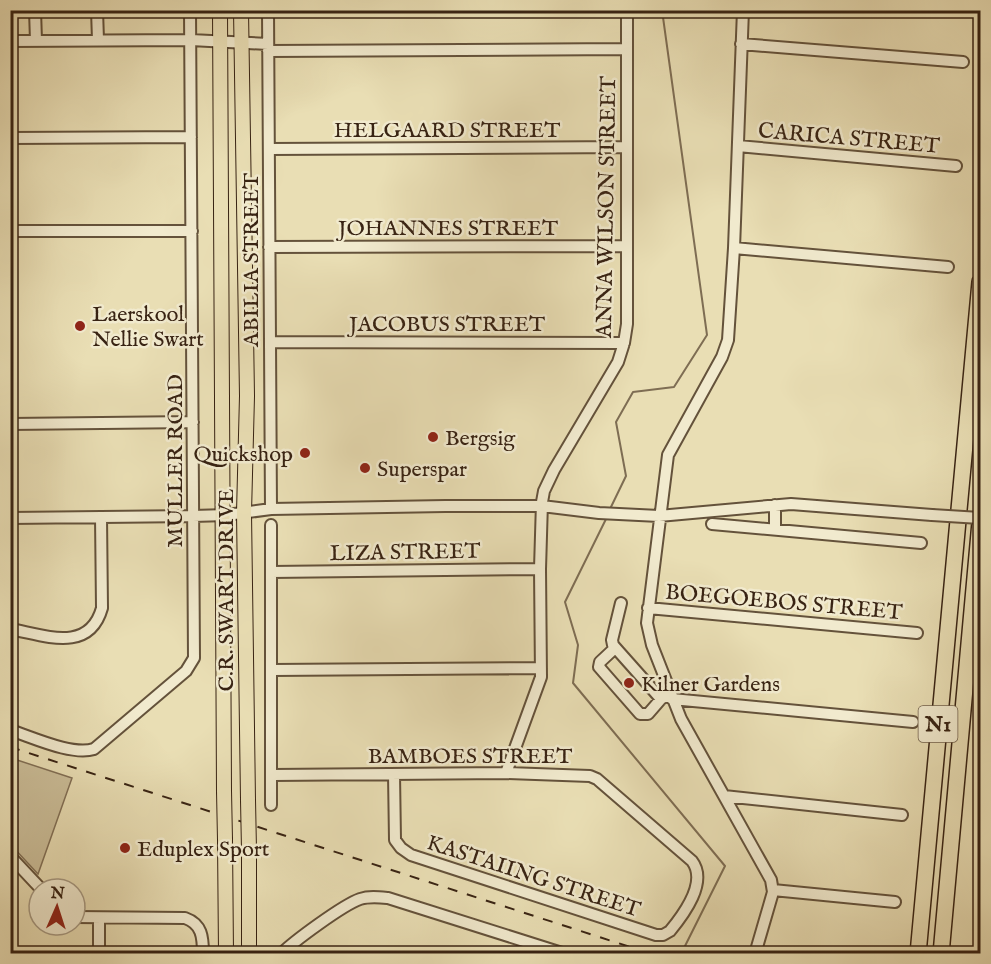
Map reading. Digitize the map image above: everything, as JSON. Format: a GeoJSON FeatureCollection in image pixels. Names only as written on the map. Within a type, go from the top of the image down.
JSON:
{"type":"FeatureCollection","features":[{"type":"Feature","properties":{"kind":"highway","name":"N1"},"geometry":{"type":"LineString","coordinates":[[918,954],[981,282]]}},
{"type":"Feature","properties":{"kind":"highway","name":"N1"},"geometry":{"type":"LineString","coordinates":[[941,954],[981,520]]}},
{"type":"Feature","properties":{"kind":"main road","name":"C.R. SWART DRIVE"},"geometry":{"type":"LineString","coordinates":[[220,10],[233,514],[248,800],[249,954]]}},
{"type":"Feature","properties":{"kind":"main road","name":"C.R. SWART DRIVE"},"geometry":{"type":"LineString","coordinates":[[226,954],[224,548],[245,473],[247,396],[242,44],[239,10]]}},
{"type":"Feature","properties":{"kind":"main road"},"geometry":{"type":"LineString","coordinates":[[220,42],[232,34],[239,10]]}},
{"type":"Feature","properties":{"kind":"main road"},"geometry":{"type":"LineString","coordinates":[[220,75],[231,52],[242,44]]}},
{"type":"Feature","properties":{"kind":"street"},"geometry":{"type":"LineString","coordinates":[[35,10],[36,40]]}},
{"type":"Feature","properties":{"kind":"street"},"geometry":{"type":"LineString","coordinates":[[97,10],[98,40]]}},
{"type":"Feature","properties":{"kind":"street","name":"MULLER ROAD"},"geometry":{"type":"LineString","coordinates":[[10,730],[70,749],[84,751],[94,749],[192,664],[194,649],[190,10]]}},
{"type":"Feature","properties":{"kind":"street","name":"ABILIA STREET"},"geometry":{"type":"LineString","coordinates":[[268,10],[272,509]]}},
{"type":"Feature","properties":{"kind":"street","name":"ANNA WILSON STREET"},"geometry":{"type":"LineString","coordinates":[[506,773],[536,691],[541,668],[540,569],[544,491],[604,388],[618,362],[624,343],[627,324],[627,10]]}},
{"type":"Feature","properties":{"kind":"street"},"geometry":{"type":"LineString","coordinates":[[743,10],[729,334],[726,350],[668,455],[648,608],[649,635],[668,698],[766,870],[773,890],[755,954]]}},
{"type":"Feature","properties":{"kind":"street"},"geometry":{"type":"LineString","coordinates":[[10,41],[190,40],[268,48],[626,49]]}},
{"type":"Feature","properties":{"kind":"street"},"geometry":{"type":"LineString","coordinates":[[741,44],[963,62]]}},
{"type":"Feature","properties":{"kind":"street"},"geometry":{"type":"LineString","coordinates":[[10,138],[191,137]]}},
{"type":"Feature","properties":{"kind":"street","name":"CARICA STREET"},"geometry":{"type":"LineString","coordinates":[[738,146],[956,166]]}},
{"type":"Feature","properties":{"kind":"street","name":"HELGAARD STREET"},"geometry":{"type":"LineString","coordinates":[[269,149],[626,147]]}},
{"type":"Feature","properties":{"kind":"street"},"geometry":{"type":"LineString","coordinates":[[10,231],[192,231]]}},
{"type":"Feature","properties":{"kind":"street","name":"JOHANNES STREET"},"geometry":{"type":"LineString","coordinates":[[269,247],[627,246]]}},
{"type":"Feature","properties":{"kind":"street"},"geometry":{"type":"LineString","coordinates":[[734,248],[948,267]]}},
{"type":"Feature","properties":{"kind":"street","name":"JACOBUS STREET"},"geometry":{"type":"LineString","coordinates":[[270,342],[624,343]]}},
{"type":"Feature","properties":{"kind":"street"},"geometry":{"type":"LineString","coordinates":[[10,424],[193,422]]}},
{"type":"Feature","properties":{"kind":"street"},"geometry":{"type":"LineString","coordinates":[[775,505],[775,529]]}},
{"type":"Feature","properties":{"kind":"street"},"geometry":{"type":"LineString","coordinates":[[10,518],[193,516],[338,506],[542,506],[599,513],[659,516],[775,505],[808,505],[981,520]]}},
{"type":"Feature","properties":{"kind":"street"},"geometry":{"type":"LineString","coordinates":[[10,629],[67,639],[79,637],[93,627],[102,608],[101,517]]}},
{"type":"Feature","properties":{"kind":"street"},"geometry":{"type":"LineString","coordinates":[[712,524],[921,543]]}},
{"type":"Feature","properties":{"kind":"street"},"geometry":{"type":"LineString","coordinates":[[272,525],[272,805]]}},
{"type":"Feature","properties":{"kind":"street","name":"LIZA STREET"},"geometry":{"type":"LineString","coordinates":[[271,572],[540,569]]}},
{"type":"Feature","properties":{"kind":"street"},"geometry":{"type":"LineString","coordinates":[[621,603],[612,640],[615,648],[668,698],[913,722]]}},
{"type":"Feature","properties":{"kind":"street","name":"BOEGOEBOS STREET"},"geometry":{"type":"LineString","coordinates":[[648,608],[917,633]]}},
{"type":"Feature","properties":{"kind":"street"},"geometry":{"type":"LineString","coordinates":[[615,648],[600,662],[598,667],[640,714],[648,714],[668,698]]}},
{"type":"Feature","properties":{"kind":"street"},"geometry":{"type":"LineString","coordinates":[[272,670],[541,668]]}},
{"type":"Feature","properties":{"kind":"street","name":"BAMBOES STREET"},"geometry":{"type":"LineString","coordinates":[[273,775],[506,773],[585,775],[595,778],[692,861],[698,875]]}},
{"type":"Feature","properties":{"kind":"street","name":"KASTAIING STREET"},"geometry":{"type":"LineString","coordinates":[[394,774],[395,840],[400,848],[411,855],[659,935],[667,933],[673,927],[696,891],[698,875]]}},
{"type":"Feature","properties":{"kind":"street"},"geometry":{"type":"LineString","coordinates":[[724,796],[902,815]]}},
{"type":"Feature","properties":{"kind":"street"},"geometry":{"type":"LineString","coordinates":[[10,856],[29,877]]}},
{"type":"Feature","properties":{"kind":"street"},"geometry":{"type":"LineString","coordinates":[[773,890],[895,902]]}},
{"type":"Feature","properties":{"kind":"street"},"geometry":{"type":"LineString","coordinates":[[281,954],[347,905],[364,898],[388,898],[565,954]]}},
{"type":"Feature","properties":{"kind":"street"},"geometry":{"type":"LineString","coordinates":[[87,918],[185,918],[196,924],[202,934],[203,954]]}},
{"type":"Feature","properties":{"kind":"street"},"geometry":{"type":"LineString","coordinates":[[99,918],[99,954]]}},
{"type":"Feature","properties":{"kind":"shaded area"},"geometry":{"type":"Polygon","coordinates":[[[11,758],[72,778],[38,874],[11,845],[11,758]]]}},
{"type":"Feature","properties":{"kind":"waterway"},"geometry":{"type":"LineString","coordinates":[[610,509],[626,476],[616,422],[633,392],[674,387],[707,335],[662,10]]}},
{"type":"Feature","properties":{"kind":"waterway"},"geometry":{"type":"LineString","coordinates":[[607,517],[565,602],[578,645],[573,683],[725,866],[681,954]]}},
{"type":"Feature","properties":{"kind":"railway"},"geometry":{"type":"LineString","coordinates":[[10,747],[652,954]]}},
{"type":"Feature","properties":{"kind":"place","name":"Laerskool Nellie Swart"},"geometry":{"type":"Point","coordinates":[80,326]}},
{"type":"Feature","properties":{"kind":"place","name":"Bergsig"},"geometry":{"type":"Point","coordinates":[433,437]}},
{"type":"Feature","properties":{"kind":"place","name":"Quickshop"},"geometry":{"type":"Point","coordinates":[305,453]}},
{"type":"Feature","properties":{"kind":"place","name":"Superspar"},"geometry":{"type":"Point","coordinates":[365,468]}},
{"type":"Feature","properties":{"kind":"place","name":"Kilner Gardens"},"geometry":{"type":"Point","coordinates":[629,683]}},
{"type":"Feature","properties":{"kind":"place","name":"Eduplex Sport"},"geometry":{"type":"Point","coordinates":[125,848]}}]}
